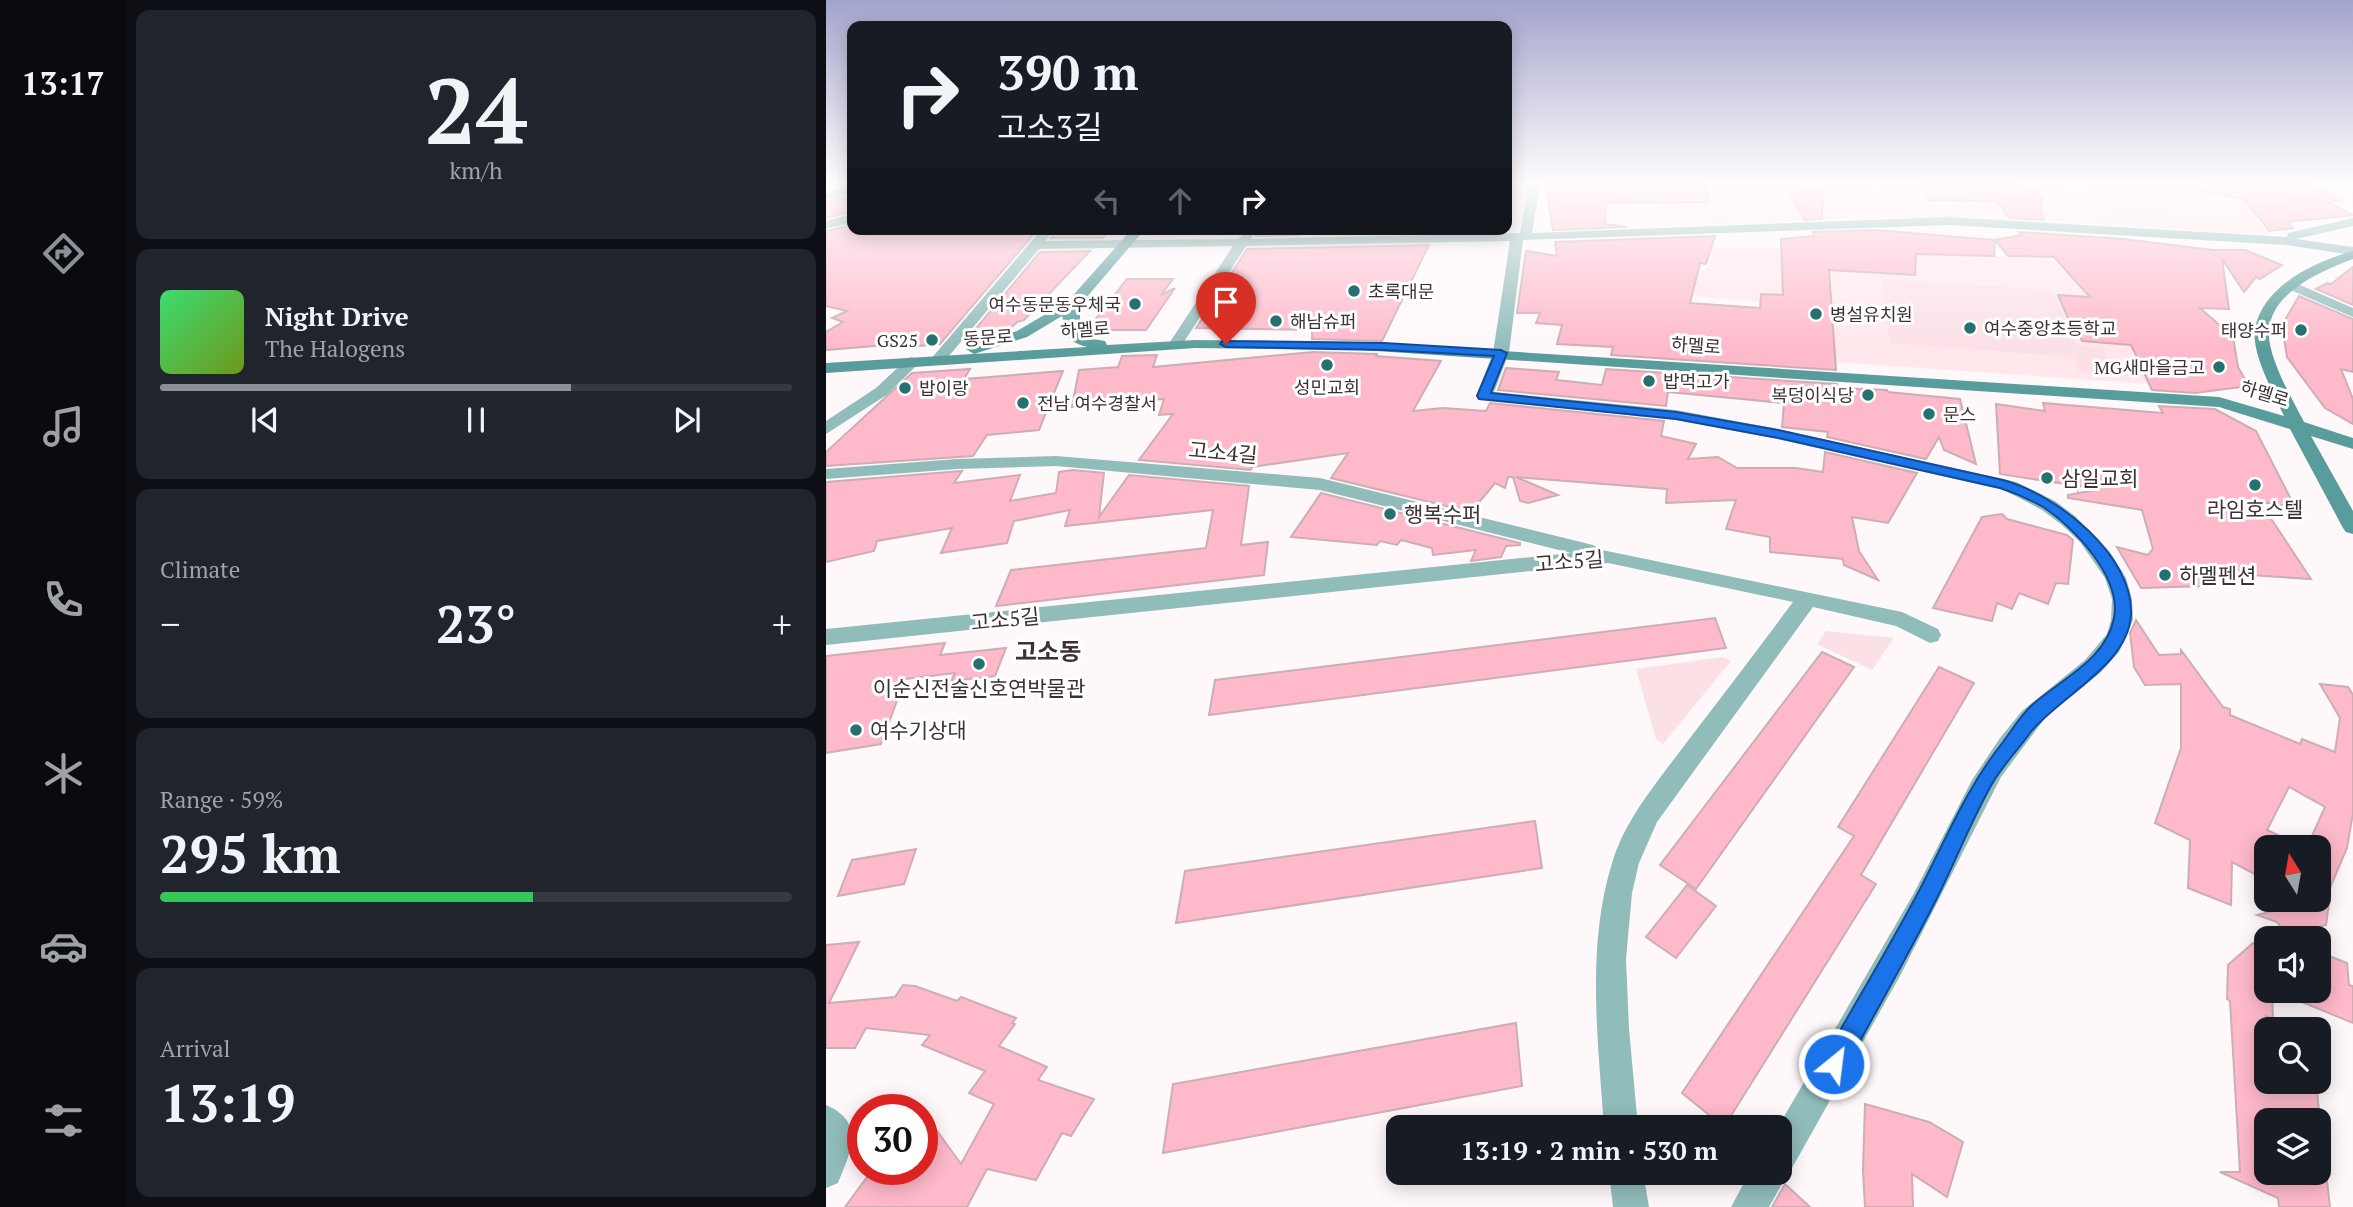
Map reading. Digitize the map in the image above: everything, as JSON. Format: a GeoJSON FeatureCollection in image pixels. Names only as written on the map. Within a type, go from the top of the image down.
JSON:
{"type":"FeatureCollection","features":[{"type":"Feature","properties":{"kind":"street"},"geometry":{"type":"LineString","coordinates":[[938,360],[1042,237]]}},
{"type":"Feature","properties":{"kind":"street","name":"동문로"},"geometry":{"type":"LineString","coordinates":[[826,368],[1029,354],[1132,237]]}},
{"type":"Feature","properties":{"kind":"street"},"geometry":{"type":"LineString","coordinates":[[1175,345],[1245,237]]}},
{"type":"Feature","properties":{"kind":"street"},"geometry":{"type":"LineString","coordinates":[[1036,245],[1241,244],[1508,237]]}},
{"type":"Feature","properties":{"kind":"street"},"geometry":{"type":"LineString","coordinates":[[1521,237],[1501,353],[1483,396],[1676,415],[1778,434],[2017,488],[2040,499],[2071,522],[2099,551],[2116,582],[2123,617],[2115,641],[2091,669],[2037,711],[1986,777],[1926,899],[1792,1136]]}},
{"type":"Feature","properties":{"kind":"street"},"geometry":{"type":"LineString","coordinates":[[2221,237],[2313,244],[2351,256]]}},
{"type":"Feature","properties":{"kind":"street"},"geometry":{"type":"LineString","coordinates":[[2266,240],[2283,237]]}},
{"type":"Feature","properties":{"kind":"street"},"geometry":{"type":"LineString","coordinates":[[2351,256],[2291,285],[2271,310],[2263,327],[2261,340],[2266,360],[2298,426],[2353,528]]}},
{"type":"Feature","properties":{"kind":"street"},"geometry":{"type":"LineString","coordinates":[[2291,285],[2353,313]]}},
{"type":"Feature","properties":{"kind":"street"},"geometry":{"type":"LineString","coordinates":[[938,360],[1022,334],[1073,304]]}},
{"type":"Feature","properties":{"kind":"street"},"geometry":{"type":"LineString","coordinates":[[1073,304],[1069,328],[1076,338],[1088,343],[1123,347]]}},
{"type":"Feature","properties":{"kind":"street","name":"하멜로"},"geometry":{"type":"LineString","coordinates":[[1029,354],[1175,345],[1361,346],[1501,353],[2218,402],[2238,406],[2353,444]]}},
{"type":"Feature","properties":{"kind":"street"},"geometry":{"type":"LineString","coordinates":[[826,429],[882,391],[912,362]]}},
{"type":"Feature","properties":{"kind":"street","name":"고소4길"},"geometry":{"type":"LineString","coordinates":[[826,474],[957,464],[1056,461],[1320,484],[1608,556]]}},
{"type":"Feature","properties":{"kind":"street","name":"고소5길"},"geometry":{"type":"LineString","coordinates":[[826,637],[1608,556],[1902,620],[1930,635]]}},
{"type":"Feature","properties":{"kind":"street"},"geometry":{"type":"LineString","coordinates":[[1620,1115],[1613,984],[1614,936],[1621,881],[1630,848],[1648,814],[1808,598]]}},
{"type":"Feature","properties":{"kind":"street"},"geometry":{"type":"LineString","coordinates":[[826,1122],[835,1131],[836,1146],[826,1171]]}},
{"type":"Feature","properties":{"kind":"street"},"geometry":{"type":"LineString","coordinates":[[1627,1185],[1630,1207]]}},
{"type":"Feature","properties":{"kind":"street"},"geometry":{"type":"LineString","coordinates":[[1749,1207],[1762,1185]]}},
{"type":"Feature","properties":{"kind":"shaded area","name":"여수중앙초등학교"},"geometry":{"type":"Polygon","coordinates":[[[1712,248],[1782,248],[2051,259],[2057,265],[2121,270],[2156,354],[2132,353],[2148,384],[1793,359],[1796,304],[1691,296],[1699,274],[1709,267],[1712,248]]]}},
{"type":"Feature","properties":{"kind":"shaded area"},"geometry":{"type":"Polygon","coordinates":[[[1881,279],[2052,290],[2076,345],[2103,348],[2115,374],[2079,371],[2073,357],[1890,343],[1881,279]]]}},
{"type":"Feature","properties":{"kind":"shaded area"},"geometry":{"type":"Polygon","coordinates":[[[1826,631],[1894,638],[1872,670],[1817,644],[1826,631]]]}},
{"type":"Feature","properties":{"kind":"shaded area"},"geometry":{"type":"Polygon","coordinates":[[[1723,657],[1731,661],[1663,744],[1656,739],[1636,669],[1723,657]]]}},
{"type":"Feature","properties":{"kind":"building"},"geometry":{"type":"Polygon","coordinates":[[[826,237],[1031,237],[940,344],[897,348],[900,344],[826,350],[826,332],[843,322],[832,318],[847,311],[826,306],[826,237]]]}},
{"type":"Feature","properties":{"kind":"building"},"geometry":{"type":"Polygon","coordinates":[[[1051,237],[1104,237],[1103,238],[1051,237]]]}},
{"type":"Feature","properties":{"kind":"building"},"geometry":{"type":"Polygon","coordinates":[[[1680,237],[1715,237],[1706,264],[1700,263],[1690,303],[1760,308],[1761,294],[1783,295],[1781,239],[1963,237],[1995,240],[1994,256],[1916,254],[1915,275],[1829,270],[1836,370],[1611,355],[1613,347],[1557,344],[1562,325],[1536,323],[1540,313],[1517,313],[1526,251],[1557,256],[1555,242],[1680,237]]]}},
{"type":"Feature","properties":{"kind":"building"},"geometry":{"type":"Polygon","coordinates":[[[2009,237],[2123,239],[2213,250],[2245,250],[2282,265],[2260,279],[2256,277],[2244,292],[2222,259],[2229,309],[2200,308],[2233,337],[2238,367],[2249,386],[2195,393],[2152,390],[2131,345],[2082,341],[2079,334],[2075,334],[2058,295],[2090,297],[2054,257],[2008,256],[1995,240],[2009,237]]]}},
{"type":"Feature","properties":{"kind":"building"},"geometry":{"type":"Polygon","coordinates":[[[1429,245],[1382,341],[1312,339],[1312,330],[1196,328],[1247,249],[1429,245]]]}},
{"type":"Feature","properties":{"kind":"building"},"geometry":{"type":"Polygon","coordinates":[[[1090,251],[1024,320],[1011,328],[999,328],[995,332],[973,332],[1040,252],[1090,251]]]}},
{"type":"Feature","properties":{"kind":"building"},"geometry":{"type":"Polygon","coordinates":[[[2353,267],[2353,305],[2316,289],[2327,283],[2331,284],[2353,267]]]}},
{"type":"Feature","properties":{"kind":"building","name":"여수동문동우체국"},"geometry":{"type":"Polygon","coordinates":[[[1127,279],[1173,279],[1161,295],[1175,288],[1146,330],[1087,330],[1127,279]]]}},
{"type":"Feature","properties":{"kind":"building"},"geometry":{"type":"Polygon","coordinates":[[[2299,296],[2353,319],[2353,372],[2341,369],[2353,399],[2353,424],[2325,408],[2287,357],[2282,325],[2299,296]]]}},
{"type":"Feature","properties":{"kind":"building"},"geometry":{"type":"Polygon","coordinates":[[[1313,352],[1377,354],[1376,356],[1441,361],[1413,411],[1443,408],[1486,411],[1490,403],[1664,421],[1661,436],[1696,444],[1688,459],[1718,457],[1737,468],[1796,468],[1823,472],[1825,452],[1917,473],[1888,523],[1852,517],[1859,551],[1878,580],[1844,565],[1843,559],[1770,552],[1770,537],[1726,529],[1736,500],[1666,503],[1667,489],[1516,477],[1558,495],[1528,503],[1520,501],[1513,477],[1508,477],[1505,488],[1495,483],[1471,512],[1331,478],[1348,453],[1252,467],[1251,470],[1139,460],[1173,414],[1159,415],[1164,399],[1072,407],[1079,370],[1118,367],[1122,356],[1157,355],[1153,367],[1313,352]]]}},
{"type":"Feature","properties":{"kind":"building"},"geometry":{"type":"Polygon","coordinates":[[[1506,368],[1559,372],[1556,380],[1602,385],[1606,369],[1837,384],[1838,388],[1887,390],[1960,399],[1976,464],[1944,450],[1939,437],[1926,459],[1827,437],[1828,432],[1782,427],[1784,403],[1668,392],[1666,406],[1498,390],[1506,368]]]}},
{"type":"Feature","properties":{"kind":"building"},"geometry":{"type":"Polygon","coordinates":[[[970,369],[964,379],[1063,371],[1039,430],[987,435],[973,456],[826,466],[826,452],[912,373],[970,369]]]}},
{"type":"Feature","properties":{"kind":"building"},"geometry":{"type":"Polygon","coordinates":[[[2043,403],[2163,413],[2159,406],[2215,409],[2256,431],[2295,507],[2260,502],[2311,579],[2234,574],[2235,578],[2197,573],[2207,586],[2141,588],[2117,547],[2148,555],[2153,549],[2142,510],[2068,498],[2068,495],[2101,489],[2079,486],[2078,491],[2072,485],[2000,474],[1996,404],[2045,411],[2043,403]]]}},
{"type":"Feature","properties":{"kind":"building"},"geometry":{"type":"Polygon","coordinates":[[[1073,470],[1104,473],[1099,517],[1129,475],[1249,486],[1241,545],[1268,542],[1264,575],[996,606],[1011,570],[1206,548],[1213,510],[1065,526],[1070,510],[1014,521],[1007,543],[941,553],[952,528],[877,541],[874,551],[826,562],[826,482],[962,471],[954,483],[1020,475],[1010,501],[1056,493],[1059,472],[1073,470]]]}},
{"type":"Feature","properties":{"kind":"building"},"geometry":{"type":"Polygon","coordinates":[[[1321,493],[1520,545],[1506,546],[1501,557],[1471,561],[1476,550],[1433,555],[1432,548],[1401,540],[1397,545],[1380,541],[1377,545],[1291,537],[1321,493]]]}},
{"type":"Feature","properties":{"kind":"building"},"geometry":{"type":"Polygon","coordinates":[[[2002,514],[2007,519],[2067,535],[2073,540],[2068,584],[2056,583],[2048,604],[2019,593],[2012,609],[1997,603],[1992,621],[1933,608],[1982,517],[2002,514]]]}},
{"type":"Feature","properties":{"kind":"building"},"geometry":{"type":"Polygon","coordinates":[[[1715,618],[1726,648],[1209,715],[1215,680],[1715,618]]]}},
{"type":"Feature","properties":{"kind":"building"},"geometry":{"type":"Polygon","coordinates":[[[2136,620],[2159,655],[2181,654],[2181,650],[2223,707],[2230,709],[2230,715],[2300,744],[2302,739],[2335,752],[2340,718],[2320,684],[2348,687],[2353,695],[2353,813],[2347,848],[2331,885],[2331,835],[2312,835],[2325,807],[2289,787],[2267,830],[2278,835],[2254,835],[2254,874],[2232,862],[2231,905],[2188,888],[2190,840],[2155,823],[2181,748],[2181,684],[2145,685],[2134,667],[2130,633],[2136,620]]]}},
{"type":"Feature","properties":{"kind":"building"},"geometry":{"type":"Polygon","coordinates":[[[945,643],[940,655],[1006,648],[995,676],[951,681],[955,673],[905,679],[881,744],[826,753],[826,656],[945,643]]]}},
{"type":"Feature","properties":{"kind":"building"},"geometry":{"type":"Polygon","coordinates":[[[1822,652],[1854,667],[1696,889],[1660,865],[1822,652]]]}},
{"type":"Feature","properties":{"kind":"building"},"geometry":{"type":"Polygon","coordinates":[[[1939,667],[1974,683],[1861,875],[1876,884],[1732,1115],[1709,1115],[1682,1093],[1854,836],[1838,827],[1939,667]]]}},
{"type":"Feature","properties":{"kind":"building"},"geometry":{"type":"Polygon","coordinates":[[[1535,821],[1542,868],[1176,923],[1185,871],[1535,821]]]}},
{"type":"Feature","properties":{"kind":"building"},"geometry":{"type":"Polygon","coordinates":[[[916,849],[904,884],[838,896],[852,860],[916,849]]]}},
{"type":"Feature","properties":{"kind":"building"},"geometry":{"type":"Polygon","coordinates":[[[1687,885],[1716,906],[1676,958],[1646,937],[1687,885]]]}},
{"type":"Feature","properties":{"kind":"building"},"geometry":{"type":"Polygon","coordinates":[[[2269,912],[2328,912],[2326,925],[2322,926],[2280,926],[2277,922],[2257,915],[2269,912]]]}},
{"type":"Feature","properties":{"kind":"building"},"geometry":{"type":"Polygon","coordinates":[[[859,942],[829,1003],[895,997],[903,985],[915,986],[957,1001],[961,997],[1016,1018],[1012,1023],[1015,1024],[999,1046],[1047,1067],[1038,1080],[1094,1099],[1071,1136],[1062,1133],[1036,1180],[987,1169],[967,1207],[845,1207],[861,1185],[938,1185],[938,1132],[961,1164],[994,1104],[969,1093],[985,1071],[922,1045],[930,1035],[866,1028],[855,1048],[826,1048],[826,945],[859,942]]]}},
{"type":"Feature","properties":{"kind":"building"},"geometry":{"type":"Polygon","coordinates":[[[2254,943],[2254,1003],[2272,1003],[2273,1017],[2254,1017],[2254,1094],[2317,1094],[2319,1108],[2254,1108],[2254,1185],[2327,1185],[2330,1207],[2279,1207],[2278,1198],[2220,1172],[2240,1172],[2230,1001],[2227,999],[2228,965],[2254,943]]]}},
{"type":"Feature","properties":{"kind":"building"},"geometry":{"type":"Polygon","coordinates":[[[2331,957],[2347,963],[2349,985],[2353,986],[2353,1023],[2304,1003],[2331,1003],[2331,957]]]}},
{"type":"Feature","properties":{"kind":"building"},"geometry":{"type":"Polygon","coordinates":[[[1516,1023],[1522,1086],[1163,1153],[1173,1084],[1516,1023]]]}},
{"type":"Feature","properties":{"kind":"building"},"geometry":{"type":"Polygon","coordinates":[[[1865,1104],[1929,1122],[1963,1142],[1947,1197],[1912,1174],[1913,1207],[1865,1207],[1865,1104]]]}},
{"type":"Feature","properties":{"kind":"building"},"geometry":{"type":"Polygon","coordinates":[[[1786,1185],[1810,1207],[1772,1207],[1786,1185]]]}},
{"type":"Feature","properties":{"kind":"place","name":"초록대문"},"geometry":{"type":"Point","coordinates":[1354,291]}},
{"type":"Feature","properties":{"kind":"place","name":"여수동문동우체국"},"geometry":{"type":"Point","coordinates":[1135,304]}},
{"type":"Feature","properties":{"kind":"place","name":"병설유치원"},"geometry":{"type":"Point","coordinates":[1816,314]}},
{"type":"Feature","properties":{"kind":"place","name":"해남슈퍼"},"geometry":{"type":"Point","coordinates":[1276,321]}},
{"type":"Feature","properties":{"kind":"place","name":"여수중앙초등학교"},"geometry":{"type":"Point","coordinates":[1970,328]}},
{"type":"Feature","properties":{"kind":"place","name":"태양수퍼"},"geometry":{"type":"Point","coordinates":[2301,330]}},
{"type":"Feature","properties":{"kind":"place","name":"GS25"},"geometry":{"type":"Point","coordinates":[932,340]}},
{"type":"Feature","properties":{"kind":"place","name":"성민교회"},"geometry":{"type":"Point","coordinates":[1327,365]}},
{"type":"Feature","properties":{"kind":"place","name":"MG새마을금고"},"geometry":{"type":"Point","coordinates":[2219,367]}},
{"type":"Feature","properties":{"kind":"place","name":"밥먹고가"},"geometry":{"type":"Point","coordinates":[1649,381]}},
{"type":"Feature","properties":{"kind":"place","name":"밥이랑"},"geometry":{"type":"Point","coordinates":[905,388]}},
{"type":"Feature","properties":{"kind":"place","name":"복덩이식당"},"geometry":{"type":"Point","coordinates":[1868,395]}},
{"type":"Feature","properties":{"kind":"place","name":"전남 여수경찰서"},"geometry":{"type":"Point","coordinates":[1023,403]}},
{"type":"Feature","properties":{"kind":"place","name":"문스"},"geometry":{"type":"Point","coordinates":[1929,414]}},
{"type":"Feature","properties":{"kind":"place","name":"삼일교회"},"geometry":{"type":"Point","coordinates":[2047,478]}},
{"type":"Feature","properties":{"kind":"place","name":"라임호스텔"},"geometry":{"type":"Point","coordinates":[2255,485]}},
{"type":"Feature","properties":{"kind":"place","name":"행복수퍼"},"geometry":{"type":"Point","coordinates":[1390,514]}},
{"type":"Feature","properties":{"kind":"place","name":"하멜펜션"},"geometry":{"type":"Point","coordinates":[2165,575]}},
{"type":"Feature","properties":{"kind":"place","name":"이순신전술신호연박물관"},"geometry":{"type":"Point","coordinates":[979,664]}},
{"type":"Feature","properties":{"kind":"place","name":"여수기상대"},"geometry":{"type":"Point","coordinates":[856,730]}},
{"type":"Feature","properties":{"kind":"district","name":"고소동"},"geometry":{"type":"Point","coordinates":[1048,651]}},
{"type":"Feature","properties":{"kind":"route"},"geometry":{"type":"LineString","coordinates":[[1226,344],[1384,346],[1501,353],[1483,396],[1676,415],[1778,434],[2003,484],[2040,499],[2061,513],[2090,540],[2113,572],[2122,601],[2123,617],[2115,641],[2100,661],[2037,711],[1986,777],[1926,899],[1834,1064]]}}]}
